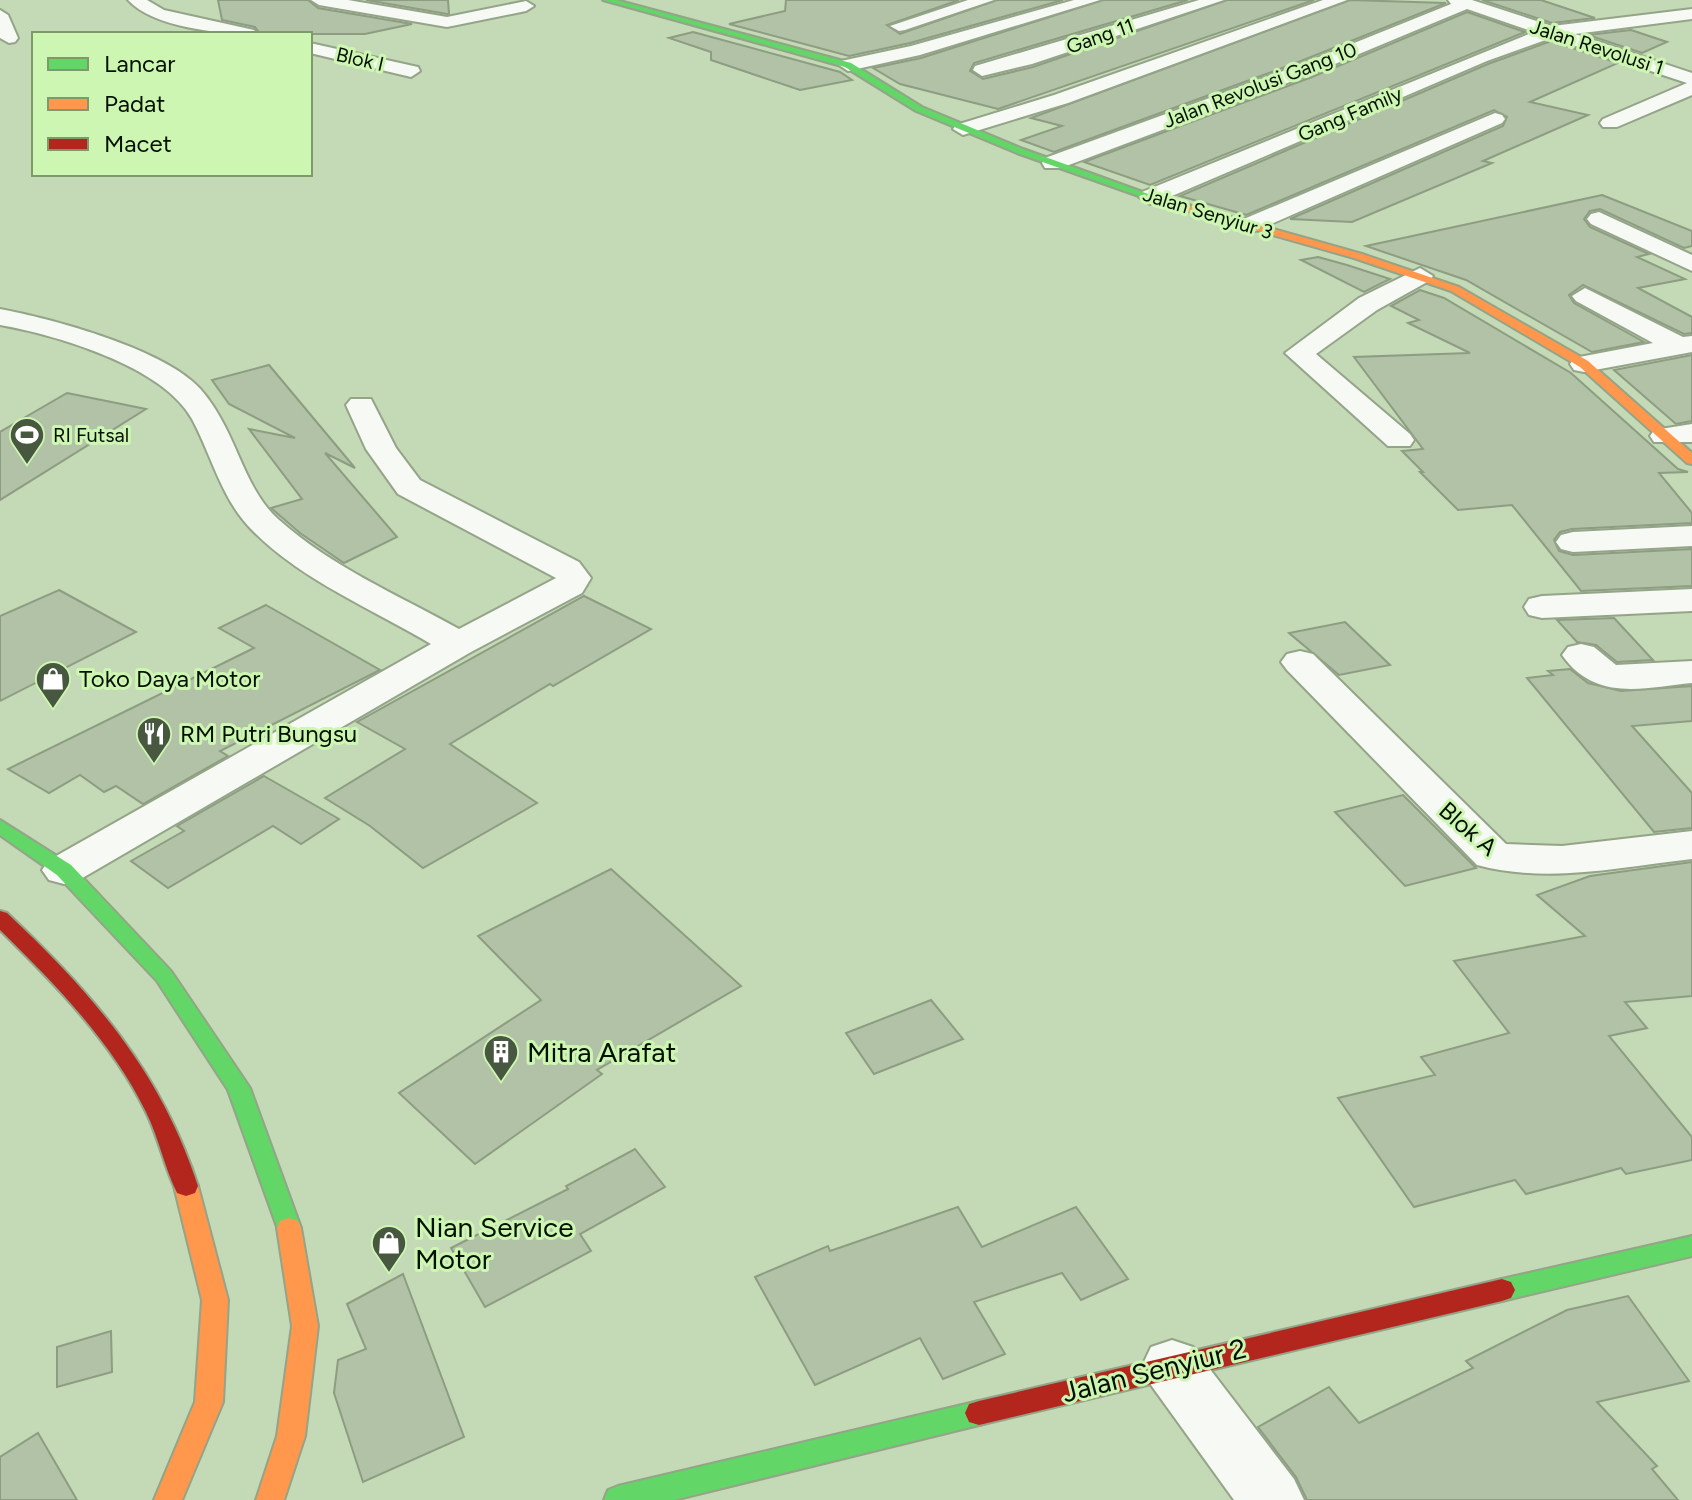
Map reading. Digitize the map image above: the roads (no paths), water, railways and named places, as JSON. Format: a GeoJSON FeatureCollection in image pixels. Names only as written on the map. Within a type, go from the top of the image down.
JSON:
{"type":"FeatureCollection","features":[{"type":"Feature","properties":{"kind":"street"},"geometry":{"type":"LineString","coordinates":[[136,0],[158,14],[239,32]]}},
{"type":"Feature","properties":{"kind":"street"},"geometry":{"type":"LineString","coordinates":[[319,0],[447,22],[526,6]]}},
{"type":"Feature","properties":{"kind":"street","name":"Jalan Senyiur 3"},"geometry":{"type":"LineString","coordinates":[[607,0],[848,65],[919,109],[1053,163],[1150,197],[1420,276],[1480,301],[1584,364],[1679,434],[1692,460]]}},
{"type":"Feature","properties":{"kind":"street"},"geometry":{"type":"LineString","coordinates":[[899,26],[986,0]]}},
{"type":"Feature","properties":{"kind":"street"},"geometry":{"type":"LineString","coordinates":[[848,65],[914,51],[1092,0]]}},
{"type":"Feature","properties":{"kind":"street","name":"Gang 11"},"geometry":{"type":"LineString","coordinates":[[982,70],[1025,60],[1216,0]]}},
{"type":"Feature","properties":{"kind":"street"},"geometry":{"type":"LineString","coordinates":[[963,129],[1116,80],[1339,0]]}},
{"type":"Feature","properties":{"kind":"street","name":"Jalan Revolusi Gang 10"},"geometry":{"type":"LineString","coordinates":[[1053,163],[1304,70],[1466,4],[1521,2]]}},
{"type":"Feature","properties":{"kind":"street","name":"Jalan Revolusi 1"},"geometry":{"type":"LineString","coordinates":[[1466,4],[1692,79]]}},
{"type":"Feature","properties":{"kind":"street"},"geometry":{"type":"LineString","coordinates":[[1550,32],[1692,14]]}},
{"type":"Feature","properties":{"kind":"street"},"geometry":{"type":"LineString","coordinates":[[0,15],[9,38]]}},
{"type":"Feature","properties":{"kind":"street","name":"Gang Family"},"geometry":{"type":"LineString","coordinates":[[1150,197],[1481,57],[1550,32]]}},
{"type":"Feature","properties":{"kind":"street","name":"Blok I"},"geometry":{"type":"LineString","coordinates":[[314,51],[411,71]]}},
{"type":"Feature","properties":{"kind":"street"},"geometry":{"type":"LineString","coordinates":[[1643,62],[1680,56]]}},
{"type":"Feature","properties":{"kind":"street"},"geometry":{"type":"LineString","coordinates":[[1610,123],[1692,88]]}},
{"type":"Feature","properties":{"kind":"street"},"geometry":{"type":"LineString","coordinates":[[1247,226],[1495,119]]}},
{"type":"Feature","properties":{"kind":"street"},"geometry":{"type":"LineString","coordinates":[[1599,219],[1692,264]]}},
{"type":"Feature","properties":{"kind":"street"},"geometry":{"type":"LineString","coordinates":[[1399,440],[1299,353],[1368,304],[1420,276]]}},
{"type":"Feature","properties":{"kind":"street"},"geometry":{"type":"LineString","coordinates":[[1585,296],[1685,345]]}},
{"type":"Feature","properties":{"kind":"street"},"geometry":{"type":"LineString","coordinates":[[0,317],[55,330],[111,351],[180,385],[207,419],[246,502],[265,525],[316,562],[458,644]]}},
{"type":"Feature","properties":{"kind":"street"},"geometry":{"type":"LineString","coordinates":[[1584,364],[1685,345]]}},
{"type":"Feature","properties":{"kind":"street"},"geometry":{"type":"LineString","coordinates":[[64,870],[458,644],[570,586],[574,578],[567,569],[409,487],[381,449],[361,405]]}},
{"type":"Feature","properties":{"kind":"street"},"geometry":{"type":"LineString","coordinates":[[1573,542],[1692,536]]}},
{"type":"Feature","properties":{"kind":"street"},"geometry":{"type":"LineString","coordinates":[[1542,607],[1692,600]]}},
{"type":"Feature","properties":{"kind":"street"},"geometry":{"type":"LineString","coordinates":[[1581,655],[1592,671],[1609,677],[1692,672]]}},
{"type":"Feature","properties":{"kind":"street","name":"Blok A"},"geometry":{"type":"LineString","coordinates":[[1300,662],[1492,855],[1512,862],[1692,845]]}},
{"type":"Feature","properties":{"kind":"street"},"geometry":{"type":"LineString","coordinates":[[0,826],[64,870],[164,976],[239,1088],[288,1225],[305,1326],[291,1436],[270,1500]]}},
{"type":"Feature","properties":{"kind":"street"},"geometry":{"type":"LineString","coordinates":[[0,918],[63,977],[136,1075],[179,1159],[215,1300],[209,1402],[168,1500]]}},
{"type":"Feature","properties":{"kind":"street","name":"Jalan Senyiur 2"},"geometry":{"type":"LineString","coordinates":[[618,1500],[1172,1366],[1692,1246]]}},
{"type":"Feature","properties":{"kind":"street"},"geometry":{"type":"LineString","coordinates":[[1172,1366],[1272,1500]]}},
{"type":"Feature","properties":{"kind":"place","name":"RI Futsal"},"geometry":{"type":"Point","coordinates":[27,466]}},
{"type":"Feature","properties":{"kind":"place","name":"Toko Daya Motor"},"geometry":{"type":"Point","coordinates":[53,710]}},
{"type":"Feature","properties":{"kind":"place","name":"RM Putri Bungsu"},"geometry":{"type":"Point","coordinates":[154,765]}},
{"type":"Feature","properties":{"kind":"place","name":"Mitra Arafat"},"geometry":{"type":"Point","coordinates":[501,1083]}},
{"type":"Feature","properties":{"kind":"place","name":"Nian Service Motor"},"geometry":{"type":"Point","coordinates":[389,1274]}}]}
